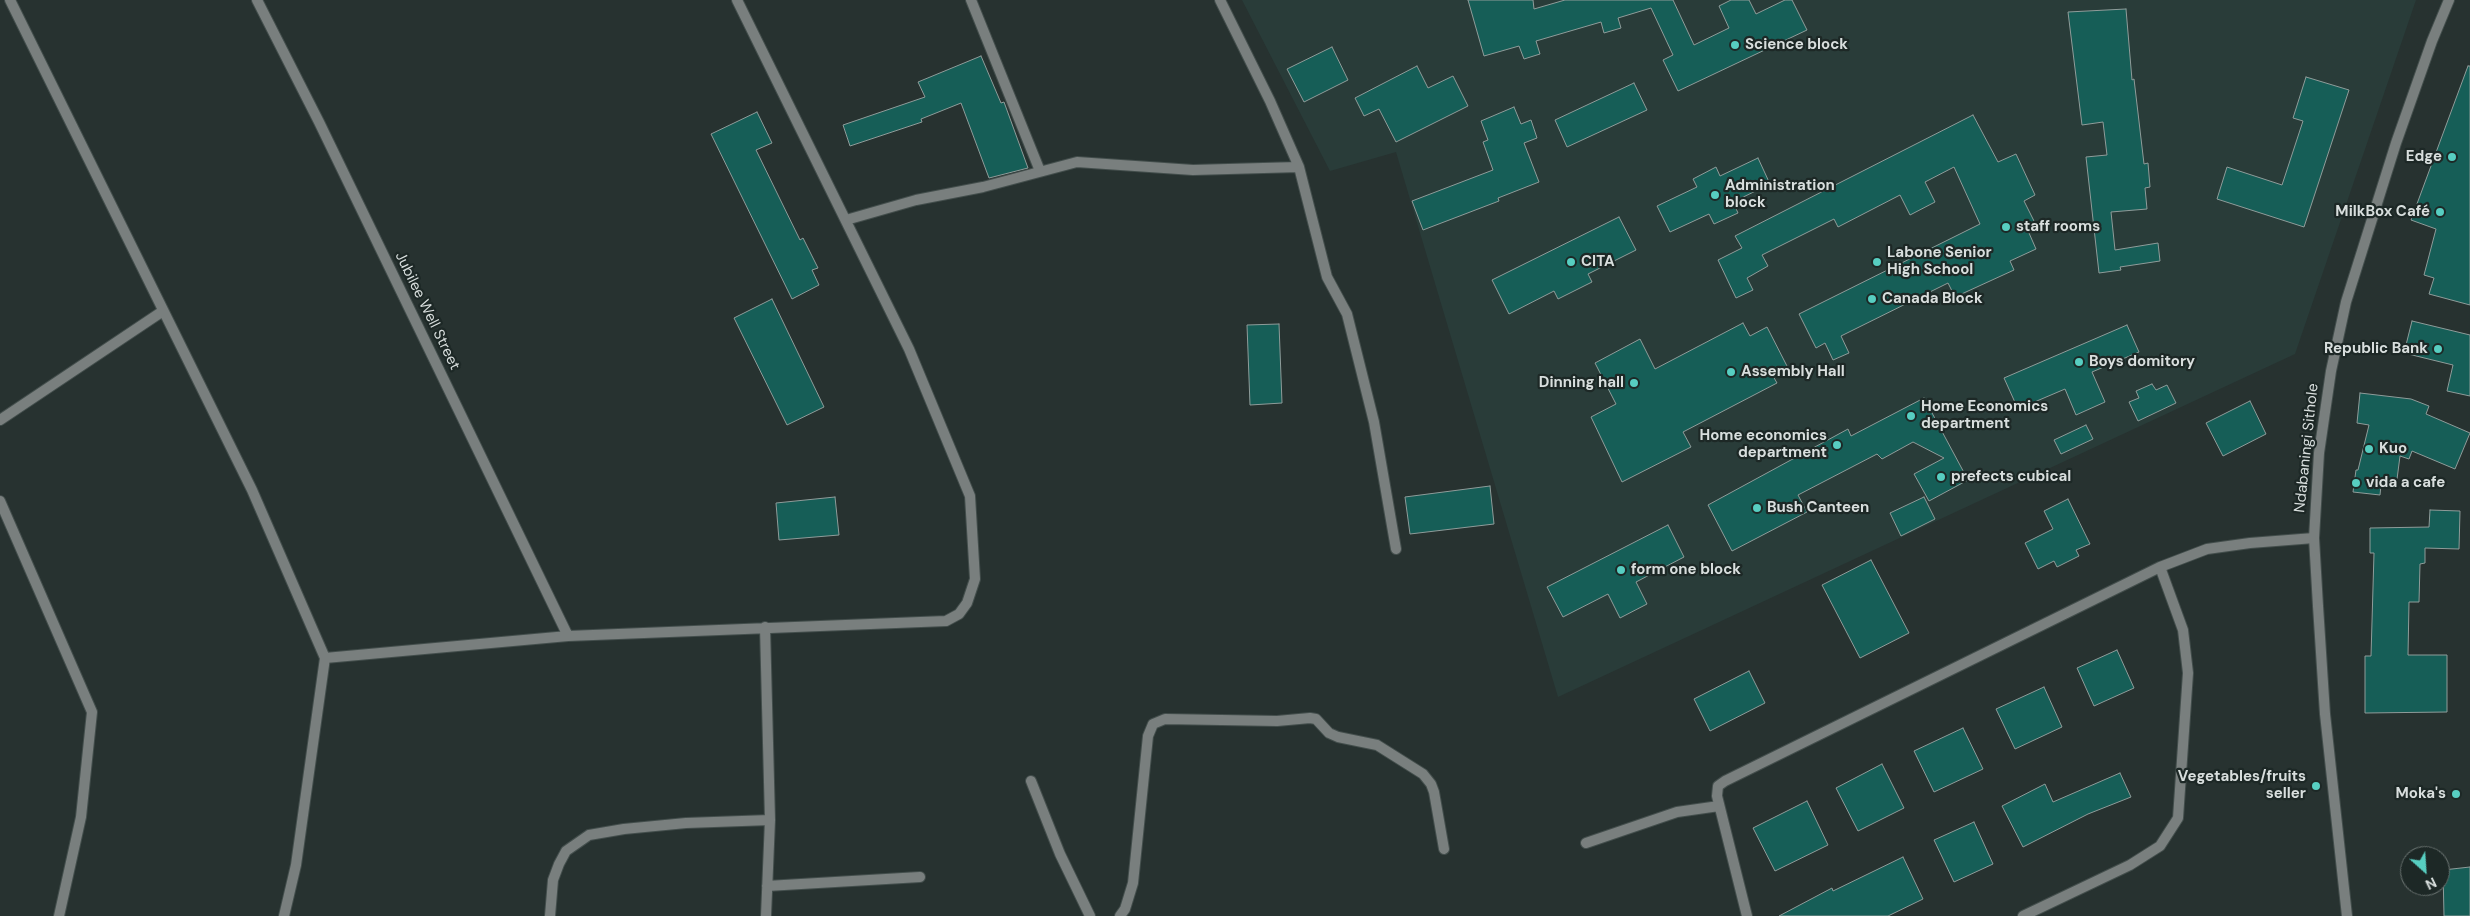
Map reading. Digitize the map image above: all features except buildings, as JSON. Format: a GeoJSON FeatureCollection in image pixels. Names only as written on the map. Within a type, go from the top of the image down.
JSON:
{"type":"FeatureCollection","features":[{"type":"Feature","properties":{"kind":"street"},"geometry":{"type":"LineString","coordinates":[[10,0],[252,490],[325,658],[296,864],[284,916]]}},
{"type":"Feature","properties":{"kind":"street","name":"Jubilee Well Street"},"geometry":{"type":"LineString","coordinates":[[257,0],[319,122],[568,636]]}},
{"type":"Feature","properties":{"kind":"street"},"geometry":{"type":"LineString","coordinates":[[325,658],[568,636],[765,627],[946,622],[959,614],[967,603],[975,579],[970,496],[909,350],[846,220],[762,56],[737,0]]}},
{"type":"Feature","properties":{"kind":"street"},"geometry":{"type":"LineString","coordinates":[[971,0],[1040,171]]}},
{"type":"Feature","properties":{"kind":"street"},"geometry":{"type":"LineString","coordinates":[[1220,0],[1270,101],[1299,167],[1327,278],[1347,314],[1374,422],[1396,549]]}},
{"type":"Feature","properties":{"kind":"street","name":"Ndabaningi Sithole"},"geometry":{"type":"LineString","coordinates":[[2347,916],[2325,714],[2314,538],[2319,453],[2331,371],[2346,302],[2396,143],[2432,41],[2449,0]]}},
{"type":"Feature","properties":{"kind":"street"},"geometry":{"type":"LineString","coordinates":[[846,220],[916,200],[983,187],[1077,162],[1193,170],[1299,167]]}},
{"type":"Feature","properties":{"kind":"street"},"geometry":{"type":"LineString","coordinates":[[0,420],[163,311]]}},
{"type":"Feature","properties":{"kind":"street"},"geometry":{"type":"LineString","coordinates":[[0,500],[92,712],[81,817],[59,916]]}},
{"type":"Feature","properties":{"kind":"street"},"geometry":{"type":"LineString","coordinates":[[1747,916],[1717,796],[1718,786],[1725,781],[2160,567],[2207,549],[2250,543],[2314,538]]}},
{"type":"Feature","properties":{"kind":"street"},"geometry":{"type":"LineString","coordinates":[[2023,916],[2130,864],[2160,846],[2178,818],[2188,673],[2183,630],[2160,567]]}},
{"type":"Feature","properties":{"kind":"street"},"geometry":{"type":"LineString","coordinates":[[765,627],[770,820],[766,916]]}},
{"type":"Feature","properties":{"kind":"street"},"geometry":{"type":"LineString","coordinates":[[1120,916],[1125,909],[1133,882],[1148,736],[1153,724],[1165,719],[1277,721],[1310,718],[1316,719],[1328,733],[1338,737],[1377,745],[1423,774],[1431,784],[1444,849]]}},
{"type":"Feature","properties":{"kind":"street"},"geometry":{"type":"LineString","coordinates":[[1031,781],[1060,854],[1090,916]]}},
{"type":"Feature","properties":{"kind":"street"},"geometry":{"type":"LineString","coordinates":[[1586,842],[1677,812],[1719,806]]}},
{"type":"Feature","properties":{"kind":"street"},"geometry":{"type":"LineString","coordinates":[[550,916],[553,880],[559,864],[566,851],[589,836],[624,829],[686,823],[770,820]]}},
{"type":"Feature","properties":{"kind":"street"},"geometry":{"type":"LineString","coordinates":[[767,886],[920,877]]}},
{"type":"Feature","properties":{"kind":"shaded area","name":"Labone Senior High School"},"geometry":{"type":"Polygon","coordinates":[[[1242,0],[2416,0],[2295,354],[1558,697],[1396,152],[1330,171],[1242,0]]]}},
{"type":"Feature","properties":{"kind":"place","name":"Science block"},"geometry":{"type":"Point","coordinates":[1735,45]}},
{"type":"Feature","properties":{"kind":"place","name":"Edge"},"geometry":{"type":"Point","coordinates":[2452,157]}},
{"type":"Feature","properties":{"kind":"place","name":"Administration block"},"geometry":{"type":"Point","coordinates":[1715,195]}},
{"type":"Feature","properties":{"kind":"place","name":"MilkBox Café"},"geometry":{"type":"Point","coordinates":[2440,212]}},
{"type":"Feature","properties":{"kind":"place","name":"staff rooms"},"geometry":{"type":"Point","coordinates":[2006,227]}},
{"type":"Feature","properties":{"kind":"place","name":"CITA"},"geometry":{"type":"Point","coordinates":[1571,262]}},
{"type":"Feature","properties":{"kind":"place","name":"Labone Senior High School"},"geometry":{"type":"Point","coordinates":[1877,262]}},
{"type":"Feature","properties":{"kind":"place","name":"Canada Block"},"geometry":{"type":"Point","coordinates":[1872,299]}},
{"type":"Feature","properties":{"kind":"place","name":"Republic Bank"},"geometry":{"type":"Point","coordinates":[2438,349]}},
{"type":"Feature","properties":{"kind":"place","name":"Boys domitory"},"geometry":{"type":"Point","coordinates":[2079,362]}},
{"type":"Feature","properties":{"kind":"place","name":"Assembly Hall"},"geometry":{"type":"Point","coordinates":[1731,372]}},
{"type":"Feature","properties":{"kind":"place","name":"Dinning hall"},"geometry":{"type":"Point","coordinates":[1634,383]}},
{"type":"Feature","properties":{"kind":"place","name":"Home Economics department"},"geometry":{"type":"Point","coordinates":[1911,416]}},
{"type":"Feature","properties":{"kind":"place","name":"Home economics department"},"geometry":{"type":"Point","coordinates":[1837,445]}},
{"type":"Feature","properties":{"kind":"place","name":"Kuo"},"geometry":{"type":"Point","coordinates":[2369,449]}},
{"type":"Feature","properties":{"kind":"place","name":"prefects cubical"},"geometry":{"type":"Point","coordinates":[1941,477]}},
{"type":"Feature","properties":{"kind":"place","name":"vida a cafe"},"geometry":{"type":"Point","coordinates":[2356,483]}},
{"type":"Feature","properties":{"kind":"place","name":"Bush Canteen"},"geometry":{"type":"Point","coordinates":[1757,508]}},
{"type":"Feature","properties":{"kind":"place","name":"form one block"},"geometry":{"type":"Point","coordinates":[1621,570]}},
{"type":"Feature","properties":{"kind":"place","name":"Vegetables/fruits seller"},"geometry":{"type":"Point","coordinates":[2316,786]}},
{"type":"Feature","properties":{"kind":"place","name":"Moka's"},"geometry":{"type":"Point","coordinates":[2456,794]}}]}
